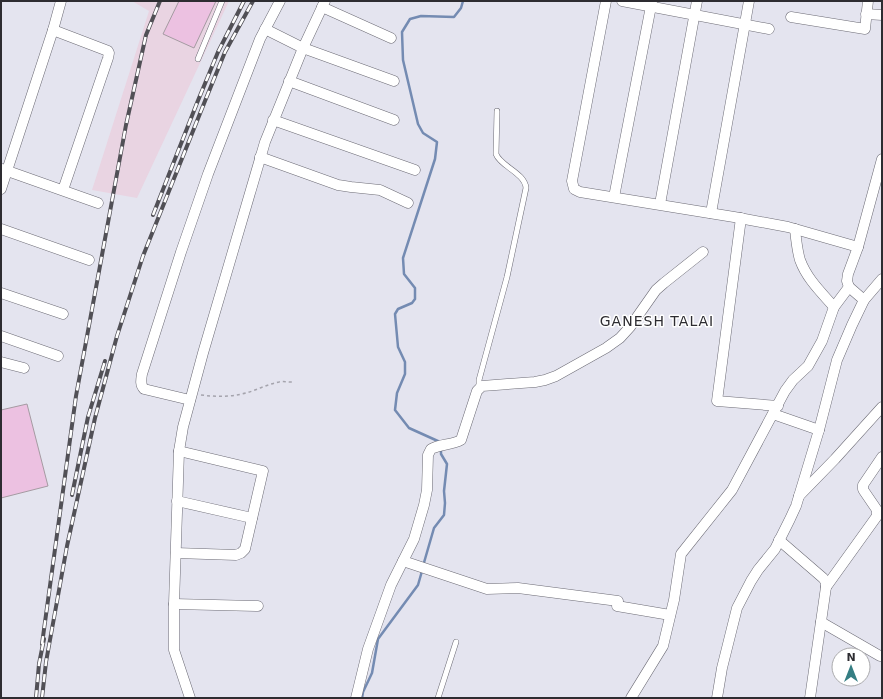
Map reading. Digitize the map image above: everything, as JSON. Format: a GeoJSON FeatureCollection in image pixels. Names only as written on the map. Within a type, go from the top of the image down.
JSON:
{"type":"FeatureCollection","features":[{"type":"Feature","properties":{"kind":"street"},"geometry":{"type":"LineString","coordinates":[[1,189],[4,170],[53,30],[61,1]]}},
{"type":"Feature","properties":{"kind":"street"},"geometry":{"type":"LineString","coordinates":[[191,397],[144,389],[142,387],[141,380],[181,252],[208,174],[265,29],[280,1]]}},
{"type":"Feature","properties":{"kind":"street"},"geometry":{"type":"LineString","coordinates":[[606,1],[572,181],[574,189],[580,192],[660,204],[795,229],[858,247]]}},
{"type":"Feature","properties":{"kind":"street"},"geometry":{"type":"LineString","coordinates":[[622,1],[651,4],[694,15],[770,29]]}},
{"type":"Feature","properties":{"kind":"street"},"geometry":{"type":"LineString","coordinates":[[660,204],[697,1]]}},
{"type":"Feature","properties":{"kind":"street"},"geometry":{"type":"LineString","coordinates":[[711,213],[749,1]]}},
{"type":"Feature","properties":{"kind":"street"},"geometry":{"type":"LineString","coordinates":[[791,17],[865,29],[868,1]]}},
{"type":"Feature","properties":{"kind":"street"},"geometry":{"type":"LineString","coordinates":[[190,698],[174,650],[179,451],[183,427],[203,353],[260,157],[303,48],[324,4],[391,38]]}},
{"type":"Feature","properties":{"kind":"street"},"geometry":{"type":"LineString","coordinates":[[614,197],[651,4]]}},
{"type":"Feature","properties":{"kind":"street"},"geometry":{"type":"LineString","coordinates":[[866,14],[882,15]]}},
{"type":"Feature","properties":{"kind":"street"},"geometry":{"type":"LineString","coordinates":[[265,29],[303,48],[394,81]]}},
{"type":"Feature","properties":{"kind":"street"},"geometry":{"type":"LineString","coordinates":[[53,30],[108,51],[109,53],[63,190]]}},
{"type":"Feature","properties":{"kind":"street"},"geometry":{"type":"LineString","coordinates":[[289,82],[394,120]]}},
{"type":"Feature","properties":{"kind":"street"},"geometry":{"type":"LineString","coordinates":[[274,120],[415,170]]}},
{"type":"Feature","properties":{"kind":"street"},"geometry":{"type":"LineString","coordinates":[[260,157],[338,185],[351,188],[380,190],[408,203]]}},
{"type":"Feature","properties":{"kind":"street"},"geometry":{"type":"LineString","coordinates":[[864,300],[849,287],[847,281],[882,159]]}},
{"type":"Feature","properties":{"kind":"street"},"geometry":{"type":"LineString","coordinates":[[4,170],[98,203]]}},
{"type":"Feature","properties":{"kind":"street"},"geometry":{"type":"LineString","coordinates":[[741,218],[717,402],[775,410],[819,430]]}},
{"type":"Feature","properties":{"kind":"street"},"geometry":{"type":"LineString","coordinates":[[1,229],[89,260]]}},
{"type":"Feature","properties":{"kind":"street"},"geometry":{"type":"LineString","coordinates":[[795,229],[799,258],[806,274],[834,307]]}},
{"type":"Feature","properties":{"kind":"street"},"geometry":{"type":"LineString","coordinates":[[356,698],[368,649],[391,585],[414,539],[426,497],[428,455],[431,448],[461,440],[477,390],[482,386],[545,380],[556,376],[606,348],[620,338],[630,327],[656,290],[703,252]]}},
{"type":"Feature","properties":{"kind":"street"},"geometry":{"type":"LineString","coordinates":[[717,698],[737,608],[754,575],[775,549],[790,519],[819,430],[837,360],[864,300],[882,279]]}},
{"type":"Feature","properties":{"kind":"street"},"geometry":{"type":"LineString","coordinates":[[631,698],[663,646],[674,600],[681,554],[732,490],[785,390],[808,366],[822,341],[834,307],[849,287]]}},
{"type":"Feature","properties":{"kind":"street"},"geometry":{"type":"LineString","coordinates":[[1,293],[64,314]]}},
{"type":"Feature","properties":{"kind":"street"},"geometry":{"type":"LineString","coordinates":[[1,336],[58,356]]}},
{"type":"Feature","properties":{"kind":"street"},"geometry":{"type":"LineString","coordinates":[[1,362],[24,368]]}},
{"type":"Feature","properties":{"kind":"street"},"geometry":{"type":"LineString","coordinates":[[798,498],[882,407]]}},
{"type":"Feature","properties":{"kind":"street"},"geometry":{"type":"LineString","coordinates":[[176,553],[241,553],[245,549],[263,471],[179,451]]}},
{"type":"Feature","properties":{"kind":"street"},"geometry":{"type":"LineString","coordinates":[[826,587],[877,516],[877,510],[864,491],[863,485],[882,457]]}},
{"type":"Feature","properties":{"kind":"street"},"geometry":{"type":"LineString","coordinates":[[177,501],[252,518]]}},
{"type":"Feature","properties":{"kind":"street"},"geometry":{"type":"LineString","coordinates":[[779,540],[826,582],[810,698]]}},
{"type":"Feature","properties":{"kind":"street"},"geometry":{"type":"LineString","coordinates":[[404,561],[487,589],[518,588],[618,603],[670,615]]}},
{"type":"Feature","properties":{"kind":"street"},"geometry":{"type":"LineString","coordinates":[[174,604],[258,606]]}},
{"type":"Feature","properties":{"kind":"street"},"geometry":{"type":"LineString","coordinates":[[821,622],[882,656]]}},
{"type":"Feature","properties":{"kind":"lane"},"geometry":{"type":"LineString","coordinates":[[198,59],[222,1]]}},
{"type":"Feature","properties":{"kind":"lane"},"geometry":{"type":"LineString","coordinates":[[479,388],[479,380],[507,277],[526,188],[525,182],[497,157],[497,111]]}},
{"type":"Feature","properties":{"kind":"lane"},"geometry":{"type":"LineString","coordinates":[[438,698],[456,642]]}},
{"type":"Feature","properties":{"kind":"path"},"geometry":{"type":"LineString","coordinates":[[191,397],[233,396],[274,383],[292,382]]}},
{"type":"Feature","properties":{"kind":"shaded area"},"geometry":{"type":"Polygon","coordinates":[[[132,1],[229,1],[137,198],[92,190],[149,11],[132,1]]]}},
{"type":"Feature","properties":{"kind":"building"},"geometry":{"type":"Polygon","coordinates":[[[179,1],[216,1],[194,48],[163,34],[179,1]]]}},
{"type":"Feature","properties":{"kind":"building"},"geometry":{"type":"Polygon","coordinates":[[[27,404],[48,486],[1,498],[1,410],[27,404]]]}},
{"type":"Feature","properties":{"kind":"waterway"},"geometry":{"type":"LineString","coordinates":[[440,442],[409,428],[395,410],[397,393],[405,374],[405,362],[398,347],[395,314],[398,309],[412,303],[415,299],[415,288],[404,274],[403,258],[435,159],[437,142],[423,133],[418,124],[403,60],[402,32],[410,19],[421,16],[454,17],[461,8],[463,1]]}},
{"type":"Feature","properties":{"kind":"waterway"},"geometry":{"type":"LineString","coordinates":[[423,566],[434,528],[444,515],[444,491],[447,464],[441,454],[441,448]]}},
{"type":"Feature","properties":{"kind":"waterway"},"geometry":{"type":"LineString","coordinates":[[362,698],[363,692],[372,673],[378,639],[418,585],[422,571]]}},
{"type":"Feature","properties":{"kind":"railway"},"geometry":{"type":"LineString","coordinates":[[42,644],[76,396],[126,125],[146,35],[160,1]]}},
{"type":"Feature","properties":{"kind":"railway"},"geometry":{"type":"LineString","coordinates":[[153,215],[218,52],[244,1]]}},
{"type":"Feature","properties":{"kind":"railway"},"geometry":{"type":"LineString","coordinates":[[42,698],[46,662],[67,546],[95,418],[117,336],[143,256],[205,101],[225,52],[253,1]]}},
{"type":"Feature","properties":{"kind":"railway"},"geometry":{"type":"LineString","coordinates":[[72,495],[88,417],[105,361]]}},
{"type":"Feature","properties":{"kind":"railway"},"geometry":{"type":"LineString","coordinates":[[36,698],[39,664],[44,639]]}},
{"type":"Feature","properties":{"kind":"district","name":"GANESH TALAI"},"geometry":{"type":"Point","coordinates":[657,321]}}]}
